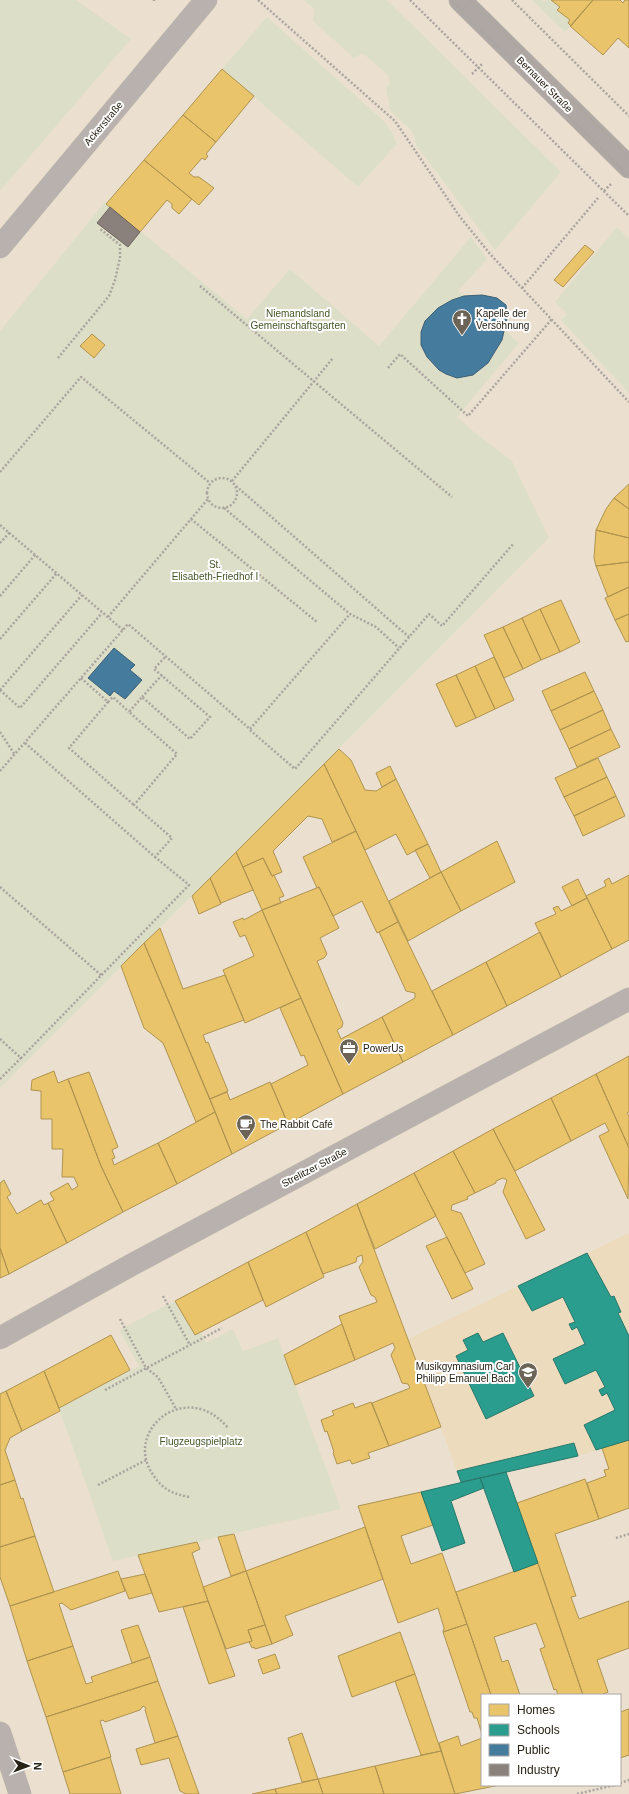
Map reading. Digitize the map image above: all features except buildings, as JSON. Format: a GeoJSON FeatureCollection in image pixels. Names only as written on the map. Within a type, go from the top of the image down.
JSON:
{"type":"FeatureCollection","features":[{"type":"Feature","properties":{"kind":"main road","name":"Bernauer Straße"},"geometry":{"type":"LineString","coordinates":[[460,0],[628,165]]}},
{"type":"Feature","properties":{"kind":"street","name":"Ackerstraße"},"geometry":{"type":"LineString","coordinates":[[0,247],[206,0]]}},
{"type":"Feature","properties":{"kind":"street","name":"Strelitzer Straße"},"geometry":{"type":"LineString","coordinates":[[0,1338],[140,1261],[629,999]]}},
{"type":"Feature","properties":{"kind":"street"},"geometry":{"type":"LineString","coordinates":[[0,1733],[20,1794]]}},
{"type":"Feature","properties":{"kind":"path"},"geometry":{"type":"LineString","coordinates":[[258,0],[395,120],[460,217],[490,255],[629,402]]}},
{"type":"Feature","properties":{"kind":"path"},"geometry":{"type":"LineString","coordinates":[[410,0],[629,216]]}},
{"type":"Feature","properties":{"kind":"path"},"geometry":{"type":"LineString","coordinates":[[512,0],[629,116]]}},
{"type":"Feature","properties":{"kind":"path"},"geometry":{"type":"LineString","coordinates":[[472,74],[482,64]]}},
{"type":"Feature","properties":{"kind":"path"},"geometry":{"type":"LineString","coordinates":[[522,288],[598,198]]}},
{"type":"Feature","properties":{"kind":"path"},"geometry":{"type":"LineString","coordinates":[[58,358],[109,296],[115,280],[120,258],[120,245],[98,228]]}},
{"type":"Feature","properties":{"kind":"path"},"geometry":{"type":"LineString","coordinates":[[200,286],[452,497]]}},
{"type":"Feature","properties":{"kind":"path"},"geometry":{"type":"LineString","coordinates":[[388,368],[400,354],[468,416],[552,319]]}},
{"type":"Feature","properties":{"kind":"path"},"geometry":{"type":"LineString","coordinates":[[232,481],[333,358]]}},
{"type":"Feature","properties":{"kind":"path"},"geometry":{"type":"LineString","coordinates":[[0,472],[81,377],[210,483]]}},
{"type":"Feature","properties":{"kind":"path"},"geometry":{"type":"LineString","coordinates":[[236,486],[238,491],[236,499],[231,505],[224,508],[216,507],[208,498],[207,491],[210,483],[221,477],[232,481],[409,637]]}},
{"type":"Feature","properties":{"kind":"path"},"geometry":{"type":"LineString","coordinates":[[108,617],[208,498]]}},
{"type":"Feature","properties":{"kind":"path"},"geometry":{"type":"LineString","coordinates":[[224,508],[350,614],[376,627],[400,648]]}},
{"type":"Feature","properties":{"kind":"path"},"geometry":{"type":"LineString","coordinates":[[191,519],[317,622]]}},
{"type":"Feature","properties":{"kind":"path"},"geometry":{"type":"LineString","coordinates":[[0,525],[36,554],[123,630]]}},
{"type":"Feature","properties":{"kind":"path"},"geometry":{"type":"LineString","coordinates":[[0,543],[10,532]]}},
{"type":"Feature","properties":{"kind":"path"},"geometry":{"type":"LineString","coordinates":[[0,771],[128,624],[295,769],[429,614],[442,626],[514,543]]}},
{"type":"Feature","properties":{"kind":"path"},"geometry":{"type":"LineString","coordinates":[[0,596],[36,554]]}},
{"type":"Feature","properties":{"kind":"path"},"geometry":{"type":"LineString","coordinates":[[0,639],[57,573]]}},
{"type":"Feature","properties":{"kind":"path"},"geometry":{"type":"LineString","coordinates":[[82,595],[0,690],[20,708],[102,612]]}},
{"type":"Feature","properties":{"kind":"path"},"geometry":{"type":"LineString","coordinates":[[250,729],[350,614]]}},
{"type":"Feature","properties":{"kind":"path"},"geometry":{"type":"LineString","coordinates":[[142,697],[190,739],[210,717],[154,669],[166,656]]}},
{"type":"Feature","properties":{"kind":"path"},"geometry":{"type":"LineString","coordinates":[[129,712],[162,675]]}},
{"type":"Feature","properties":{"kind":"path"},"geometry":{"type":"LineString","coordinates":[[81,678],[108,702]]}},
{"type":"Feature","properties":{"kind":"path"},"geometry":{"type":"LineString","coordinates":[[134,805],[177,754],[113,698],[69,748],[134,805],[172,838],[155,857]]}},
{"type":"Feature","properties":{"kind":"path"},"geometry":{"type":"LineString","coordinates":[[0,732],[15,754]]}},
{"type":"Feature","properties":{"kind":"path"},"geometry":{"type":"LineString","coordinates":[[0,1079],[188,885],[25,743]]}},
{"type":"Feature","properties":{"kind":"path"},"geometry":{"type":"LineString","coordinates":[[0,887],[101,975]]}},
{"type":"Feature","properties":{"kind":"path"},"geometry":{"type":"LineString","coordinates":[[0,1039],[21,1058]]}},
{"type":"Feature","properties":{"kind":"path"},"geometry":{"type":"LineString","coordinates":[[163,1296],[190,1345]]}},
{"type":"Feature","properties":{"kind":"path"},"geometry":{"type":"LineString","coordinates":[[120,1319],[146,1368],[158,1377],[176,1409]]}},
{"type":"Feature","properties":{"kind":"path"},"geometry":{"type":"LineString","coordinates":[[105,1390],[222,1328]]}},
{"type":"Feature","properties":{"kind":"path"},"geometry":{"type":"LineString","coordinates":[[190,1497],[173,1493],[160,1484],[150,1471],[146,1460],[146,1447],[149,1434],[156,1423],[165,1415],[176,1409],[187,1407],[204,1409],[221,1419],[228,1428]]}},
{"type":"Feature","properties":{"kind":"path"},"geometry":{"type":"LineString","coordinates":[[98,1485],[146,1460]]}},
{"type":"Feature","properties":{"kind":"path"},"geometry":{"type":"LineString","coordinates":[[616,1538],[629,1534]]}},
{"type":"Feature","properties":{"kind":"path"},"geometry":{"type":"LineString","coordinates":[[577,1794],[611,1786]]}},
{"type":"Feature","properties":{"kind":"shaded area","name":"Musikgymnasium Carl Philipp Emanuel Bach"},"geometry":{"type":"Polygon","coordinates":[[[629,1233],[629,1440],[578,1456],[461,1482],[408,1339],[629,1233]]]}},
{"type":"Feature","properties":{"kind":"green space"},"geometry":{"type":"Polygon","coordinates":[[[0,0],[76,0],[131,39],[0,191],[0,0]]]}},
{"type":"Feature","properties":{"kind":"green space"},"geometry":{"type":"Polygon","coordinates":[[[304,0],[387,0],[561,172],[495,250],[416,145],[414,136],[410,129],[390,111],[386,87],[389,84],[389,76],[365,55],[361,54],[354,58],[313,21],[314,9],[304,0]]]}},
{"type":"Feature","properties":{"kind":"green space"},"geometry":{"type":"Polygon","coordinates":[[[532,0],[542,0],[544,2],[546,0],[551,0],[560,7],[558,10],[570,20],[568,23],[570,26],[565,32],[532,0]]]}},
{"type":"Feature","properties":{"kind":"green space"},"geometry":{"type":"Polygon","coordinates":[[[267,17],[384,121],[392,132],[397,144],[358,187],[222,69],[267,17]]]}},
{"type":"Feature","properties":{"kind":"green space","name":"St. Elisabeth-Friedhof I"},"geometry":{"type":"Polygon","coordinates":[[[105,202],[247,319],[290,269],[379,346],[471,237],[487,259],[458,291],[464,296],[425,321],[420,334],[422,349],[431,363],[444,373],[459,377],[475,373],[491,359],[505,331],[519,343],[457,417],[512,461],[549,538],[0,1088],[0,331],[105,202]]]}},
{"type":"Feature","properties":{"kind":"green space"},"geometry":{"type":"Polygon","coordinates":[[[617,227],[629,239],[629,393],[561,320],[567,314],[555,302],[617,227]]]}},
{"type":"Feature","properties":{"kind":"green space","name":"Flugzeugspielplatz"},"geometry":{"type":"Polygon","coordinates":[[[175,1301],[195,1335],[201,1332],[206,1343],[233,1329],[243,1351],[278,1338],[341,1509],[113,1561],[59,1408],[139,1366],[119,1330],[175,1301]]]}},
{"type":"Feature","properties":{"kind":"tram line"},"geometry":{"type":"LineString","coordinates":[[451,0],[629,176]]}},
{"type":"Feature","properties":{"kind":"tram line"},"geometry":{"type":"LineString","coordinates":[[470,0],[629,157]]}},
{"type":"Feature","properties":{"kind":"place","name":"Kapelle der Versöhnung"},"geometry":{"type":"Point","coordinates":[462,336]}},
{"type":"Feature","properties":{"kind":"place","name":"PowerUs"},"geometry":{"type":"Point","coordinates":[349,1065]}},
{"type":"Feature","properties":{"kind":"place","name":"The Rabbit Café"},"geometry":{"type":"Point","coordinates":[246,1141]}},
{"type":"Feature","properties":{"kind":"place","name":"Musikgymnasium Carl Philipp Emanuel Bach"},"geometry":{"type":"Point","coordinates":[528,1389]}},
{"type":"Feature","properties":{"kind":"park label","name":"Niemandsland Gemeinschaftsgarten"},"geometry":{"type":"Point","coordinates":[298,318]}}]}
